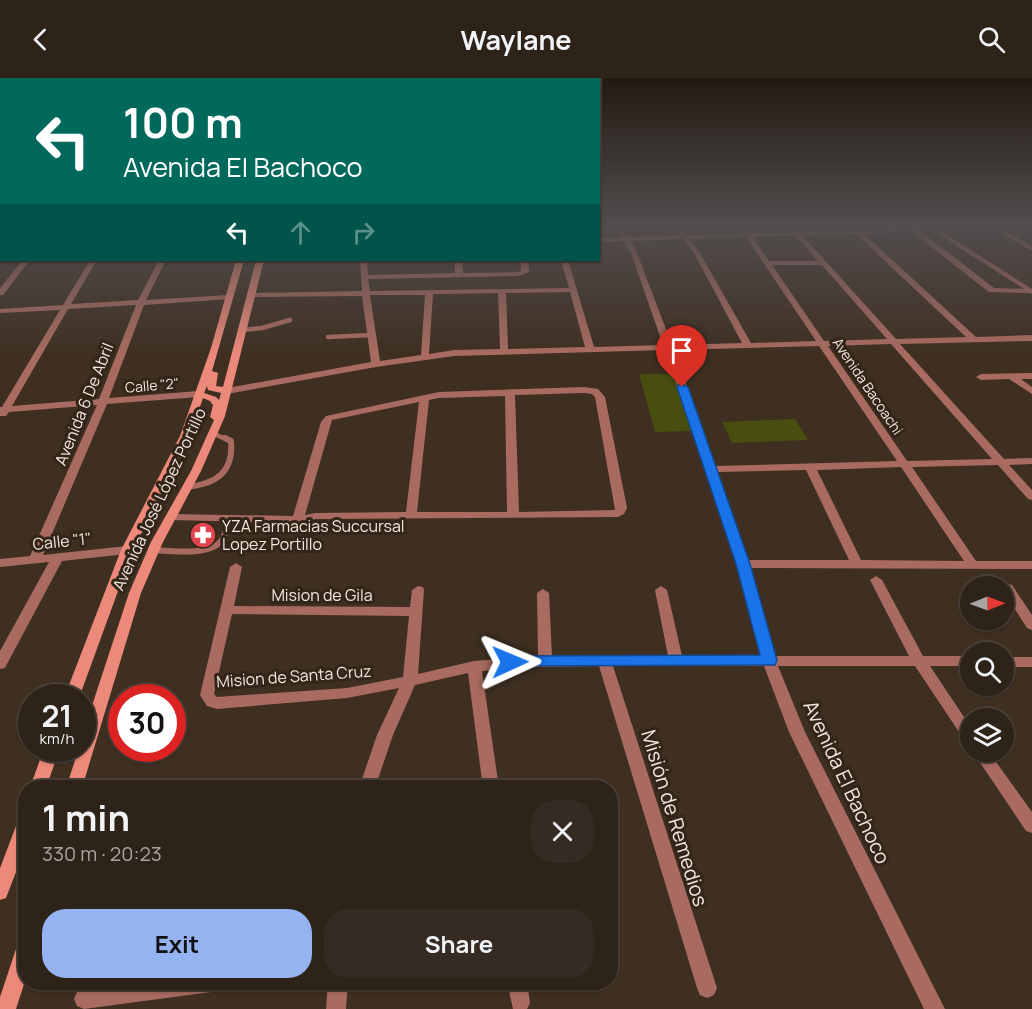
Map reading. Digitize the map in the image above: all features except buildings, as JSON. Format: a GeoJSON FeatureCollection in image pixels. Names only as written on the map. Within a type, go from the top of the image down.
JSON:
{"type":"FeatureCollection","features":[{"type":"Feature","properties":{"kind":"main road","name":"Avenida José López Portillo"},"geometry":{"type":"LineString","coordinates":[[76,684],[127,550],[177,454],[200,394],[237,268]]}},
{"type":"Feature","properties":{"kind":"main road","name":"Avenida José López Portillo"},"geometry":{"type":"LineString","coordinates":[[76,780],[127,615],[154,550],[213,433],[227,391],[258,268]]}},
{"type":"Feature","properties":{"kind":"main road"},"geometry":{"type":"LineString","coordinates":[[214,348],[216,362],[210,386],[214,390],[227,391]]}},
{"type":"Feature","properties":{"kind":"main road"},"geometry":{"type":"LineString","coordinates":[[200,394],[210,398],[218,405],[213,433]]}},
{"type":"Feature","properties":{"kind":"main road"},"geometry":{"type":"LineString","coordinates":[[41,780],[47,762]]}},
{"type":"Feature","properties":{"kind":"main road"},"geometry":{"type":"LineString","coordinates":[[0,892],[18,843]]}},
{"type":"Feature","properties":{"kind":"main road"},"geometry":{"type":"LineString","coordinates":[[6,1009],[18,971]]}},
{"type":"Feature","properties":{"kind":"street"},"geometry":{"type":"LineString","coordinates":[[0,293],[19,268]]}},
{"type":"Feature","properties":{"kind":"street"},"geometry":{"type":"LineString","coordinates":[[2,412],[88,268]]}},
{"type":"Feature","properties":{"kind":"street","name":"Avenida 6 De Abril"},"geometry":{"type":"LineString","coordinates":[[34,561],[103,402],[141,302],[158,268]]}},
{"type":"Feature","properties":{"kind":"street"},"geometry":{"type":"LineString","coordinates":[[363,268],[370,335],[376,364]]}},
{"type":"Feature","properties":{"kind":"street"},"geometry":{"type":"LineString","coordinates":[[459,268],[459,275]]}},
{"type":"Feature","properties":{"kind":"street"},"geometry":{"type":"LineString","coordinates":[[364,277],[523,273],[525,268]]}},
{"type":"Feature","properties":{"kind":"street"},"geometry":{"type":"LineString","coordinates":[[568,268],[590,349]]}},
{"type":"Feature","properties":{"kind":"street","name":"Avenida El Bachoco"},"geometry":{"type":"LineString","coordinates":[[639,268],[743,564],[769,660],[797,732],[934,1009]]}},
{"type":"Feature","properties":{"kind":"street"},"geometry":{"type":"LineString","coordinates":[[705,268],[747,344]]}},
{"type":"Feature","properties":{"kind":"street","name":"Avenida Bacoachi"},"geometry":{"type":"LineString","coordinates":[[771,268],[973,565]]}},
{"type":"Feature","properties":{"kind":"street"},"geometry":{"type":"LineString","coordinates":[[828,268],[1032,497]]}},
{"type":"Feature","properties":{"kind":"street"},"geometry":{"type":"LineString","coordinates":[[897,268],[974,340]]}},
{"type":"Feature","properties":{"kind":"street"},"geometry":{"type":"LineString","coordinates":[[964,268],[992,290],[1032,291]]}},
{"type":"Feature","properties":{"kind":"street"},"geometry":{"type":"LineString","coordinates":[[996,268],[1032,291]]}},
{"type":"Feature","properties":{"kind":"street"},"geometry":{"type":"LineString","coordinates":[[252,295],[574,290]]}},
{"type":"Feature","properties":{"kind":"street"},"geometry":{"type":"LineString","coordinates":[[502,291],[504,352]]}},
{"type":"Feature","properties":{"kind":"street"},"geometry":{"type":"LineString","coordinates":[[425,356],[429,292]]}},
{"type":"Feature","properties":{"kind":"street"},"geometry":{"type":"LineString","coordinates":[[0,311],[229,297]]}},
{"type":"Feature","properties":{"kind":"street"},"geometry":{"type":"LineString","coordinates":[[227,391],[425,356],[668,346],[1032,338]]}},
{"type":"Feature","properties":{"kind":"street"},"geometry":{"type":"LineString","coordinates":[[1012,376],[1032,391]]}},
{"type":"Feature","properties":{"kind":"street"},"geometry":{"type":"LineString","coordinates":[[981,377],[1032,376]]}},
{"type":"Feature","properties":{"kind":"street"},"geometry":{"type":"LineString","coordinates":[[173,513],[300,516],[607,516],[620,512],[621,508],[598,393],[584,390],[449,394],[329,418],[300,516]]}},
{"type":"Feature","properties":{"kind":"street"},"geometry":{"type":"LineString","coordinates":[[510,392],[513,515]]}},
{"type":"Feature","properties":{"kind":"street","name":"Calle \"2\""},"geometry":{"type":"LineString","coordinates":[[2,412],[200,394]]}},
{"type":"Feature","properties":{"kind":"street"},"geometry":{"type":"LineString","coordinates":[[411,516],[424,398]]}},
{"type":"Feature","properties":{"kind":"street"},"geometry":{"type":"LineString","coordinates":[[711,469],[1032,461]]}},
{"type":"Feature","properties":{"kind":"street"},"geometry":{"type":"LineString","coordinates":[[810,467],[857,564]]}},
{"type":"Feature","properties":{"kind":"street"},"geometry":{"type":"LineString","coordinates":[[173,513],[230,518],[300,516]]}},
{"type":"Feature","properties":{"kind":"street","name":"Calle \"1\""},"geometry":{"type":"LineString","coordinates":[[0,563],[127,550]]}},
{"type":"Feature","properties":{"kind":"street"},"geometry":{"type":"LineString","coordinates":[[0,664],[57,558]]}},
{"type":"Feature","properties":{"kind":"street"},"geometry":{"type":"LineString","coordinates":[[743,564],[1032,565]]}},
{"type":"Feature","properties":{"kind":"street","name":"Mision de Santa Cruz"},"geometry":{"type":"LineString","coordinates":[[236,567],[207,695],[212,702],[348,693],[410,681]]}},
{"type":"Feature","properties":{"kind":"street"},"geometry":{"type":"LineString","coordinates":[[876,580],[918,660],[960,721]]}},
{"type":"Feature","properties":{"kind":"street"},"geometry":{"type":"LineString","coordinates":[[370,780],[385,735],[410,681],[418,590]]}},
{"type":"Feature","properties":{"kind":"street"},"geometry":{"type":"LineString","coordinates":[[661,590],[676,661]]}},
{"type":"Feature","properties":{"kind":"street"},"geometry":{"type":"LineString","coordinates":[[543,593],[545,661]]}},
{"type":"Feature","properties":{"kind":"street"},"geometry":{"type":"LineString","coordinates":[[1014,598],[1032,625]]}},
{"type":"Feature","properties":{"kind":"street","name":"Mision de Gila"},"geometry":{"type":"LineString","coordinates":[[226,610],[417,612]]}},
{"type":"Feature","properties":{"kind":"street","name":"Misión de Remedios"},"geometry":{"type":"LineString","coordinates":[[604,660],[706,988]]}},
{"type":"Feature","properties":{"kind":"street"},"geometry":{"type":"LineString","coordinates":[[410,681],[474,666],[510,662],[960,661]]}},
{"type":"Feature","properties":{"kind":"street"},"geometry":{"type":"LineString","coordinates":[[1014,662],[1032,662]]}},
{"type":"Feature","properties":{"kind":"street"},"geometry":{"type":"LineString","coordinates":[[474,666],[490,780]]}},
{"type":"Feature","properties":{"kind":"street"},"geometry":{"type":"LineString","coordinates":[[988,762],[1032,826]]}},
{"type":"Feature","properties":{"kind":"street"},"geometry":{"type":"LineString","coordinates":[[84,999],[151,990]]}},
{"type":"Feature","properties":{"kind":"street"},"geometry":{"type":"LineString","coordinates":[[336,1009],[337,990]]}},
{"type":"Feature","properties":{"kind":"street"},"geometry":{"type":"LineString","coordinates":[[518,990],[520,1002]]}},
{"type":"Feature","properties":{"kind":"lane"},"geometry":{"type":"LineString","coordinates":[[243,330],[262,328],[290,320]]}},
{"type":"Feature","properties":{"kind":"lane"},"geometry":{"type":"LineString","coordinates":[[328,338],[370,335]]}},
{"type":"Feature","properties":{"kind":"lane"},"geometry":{"type":"LineString","coordinates":[[187,487],[211,482],[220,475],[229,460],[231,441],[213,433]]}},
{"type":"Feature","properties":{"kind":"lane"},"geometry":{"type":"LineString","coordinates":[[154,550],[197,550],[215,546],[221,541],[230,518]]}},
{"type":"Feature","properties":{"kind":"green space"},"geometry":{"type":"Polygon","coordinates":[[[639,374],[673,374],[693,431],[655,432],[639,374]]]}},
{"type":"Feature","properties":{"kind":"green space"},"geometry":{"type":"Polygon","coordinates":[[[795,419],[808,440],[732,443],[722,422],[795,419]]]}},
{"type":"Feature","properties":{"kind":"place","name":"YZA Farmacias Succursal Lopez Portillo"},"geometry":{"type":"Point","coordinates":[203,535]}},
{"type":"Feature","properties":{"kind":"route"},"geometry":{"type":"LineString","coordinates":[[510,662],[769,660],[743,564],[682,387]]}}]}
